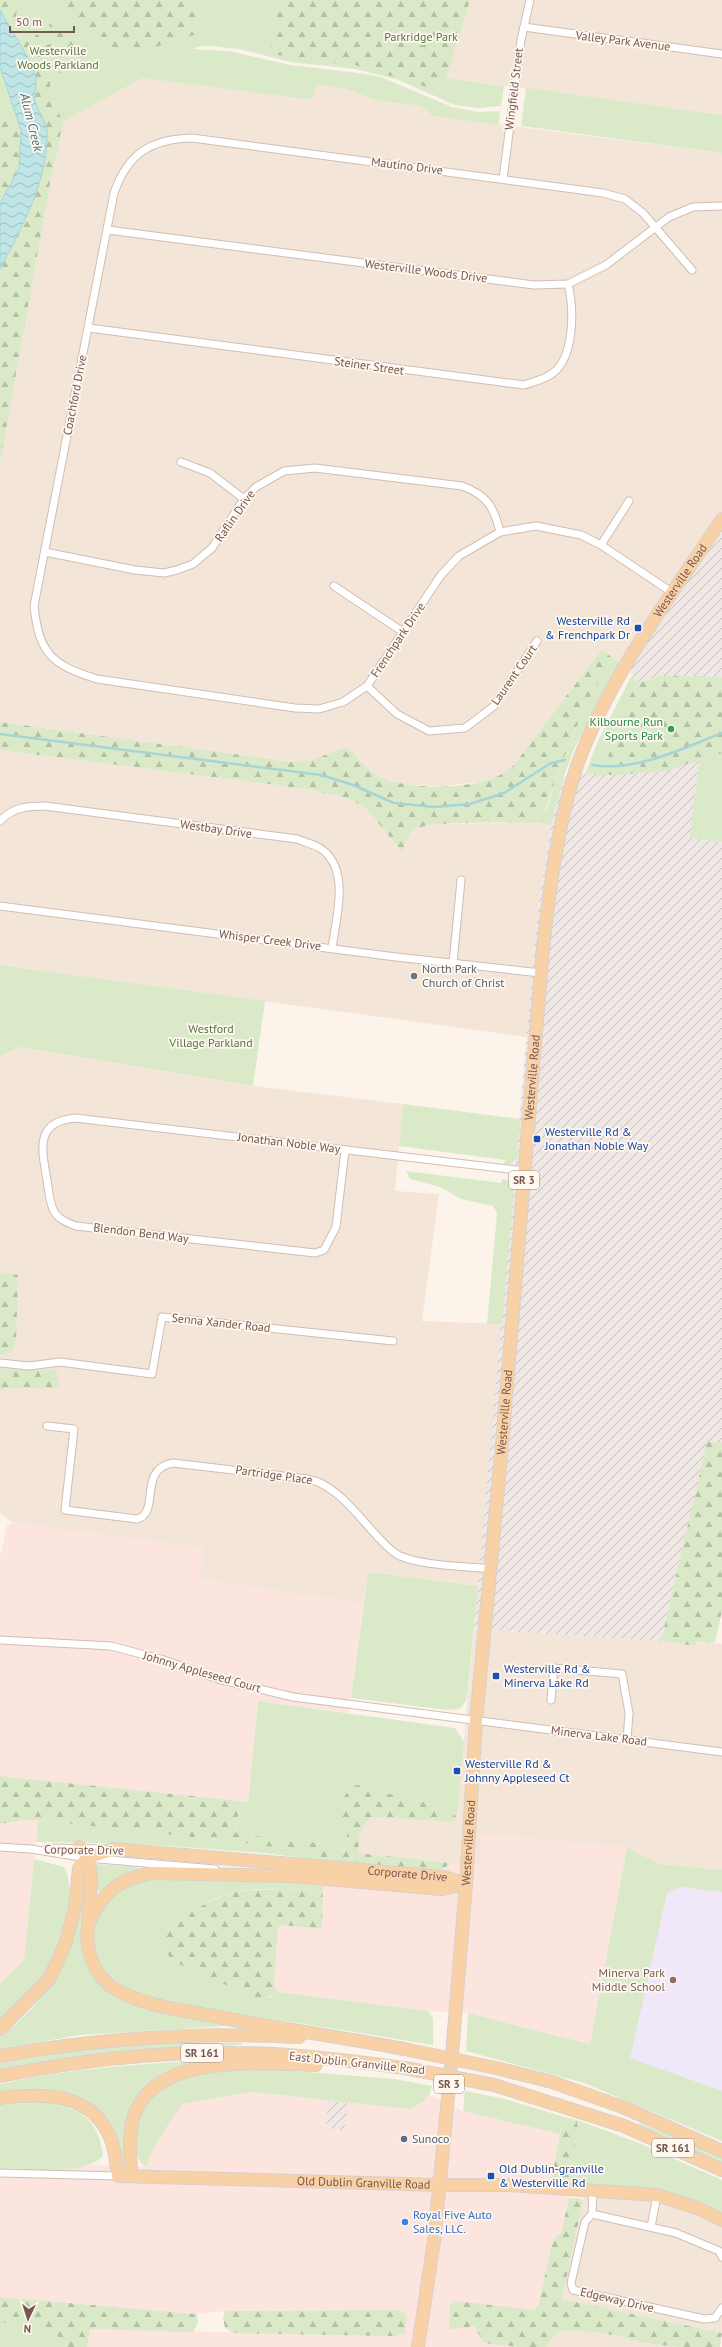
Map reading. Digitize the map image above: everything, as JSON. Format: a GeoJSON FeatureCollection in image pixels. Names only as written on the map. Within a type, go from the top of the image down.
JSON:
{"type":"FeatureCollection","features":[{"type":"Feature","properties":{"kind":"main road","name":"Westerville Road"},"geometry":{"type":"LineString","coordinates":[[418,2347],[434,2241],[440,2185],[466,1884],[476,1721],[525,1171],[541,973],[551,883],[562,817],[576,768],[598,718],[623,671],[672,593],[722,519]]}},
{"type":"Feature","properties":{"kind":"main road"},"geometry":{"type":"LineString","coordinates":[[79,1847],[87,1858],[91,1868],[87,1928],[90,1957],[100,1975],[117,1990],[138,1999],[251,2023],[404,2049]]}},
{"type":"Feature","properties":{"kind":"main road","name":"Corporate Drive"},"geometry":{"type":"LineString","coordinates":[[114,1849],[444,1877],[466,1884]]}},
{"type":"Feature","properties":{"kind":"main road"},"geometry":{"type":"LineString","coordinates":[[0,2029],[49,1979],[65,1945],[75,1908],[79,1868],[87,1858],[114,1849]]}},
{"type":"Feature","properties":{"kind":"main road"},"geometry":{"type":"LineString","coordinates":[[87,1928],[98,1904],[106,1893],[125,1880],[141,1875],[175,1872],[291,1876]]}},
{"type":"Feature","properties":{"kind":"main road","name":"Corporate Drive"},"geometry":{"type":"LineString","coordinates":[[291,1876],[442,1889],[466,1884]]}},
{"type":"Feature","properties":{"kind":"main road","name":"East Dublin Granville Road"},"geometry":{"type":"LineString","coordinates":[[0,2056],[48,2047],[142,2038],[216,2035],[302,2038],[404,2049],[496,2068],[552,2082],[625,2108],[722,2151]]}},
{"type":"Feature","properties":{"kind":"main road","name":"East Dublin Granville Road"},"geometry":{"type":"LineString","coordinates":[[0,2076],[94,2060],[214,2053],[314,2057],[405,2068],[494,2085],[551,2101],[624,2126],[722,2170]]}},
{"type":"Feature","properties":{"kind":"main road"},"geometry":{"type":"LineString","coordinates":[[131,2176],[130,2138],[134,2118],[144,2097],[171,2076],[205,2067],[246,2064],[405,2068]]}},
{"type":"Feature","properties":{"kind":"main road"},"geometry":{"type":"LineString","coordinates":[[0,2098],[52,2096],[84,2106],[99,2119],[110,2137],[118,2176]]}},
{"type":"Feature","properties":{"kind":"main road","name":"Old Dublin Granville Road"},"geometry":{"type":"LineString","coordinates":[[118,2176],[440,2185],[510,2185],[657,2195],[697,2208],[722,2220]]}},
{"type":"Feature","properties":{"kind":"street","name":"Wingfield Street"},"geometry":{"type":"LineString","coordinates":[[503,179],[524,27],[530,0]]}},
{"type":"Feature","properties":{"kind":"street","name":"Valley Park Avenue"},"geometry":{"type":"LineString","coordinates":[[524,27],[722,54]]}},
{"type":"Feature","properties":{"kind":"street","name":"Mautino Drive"},"geometry":{"type":"LineString","coordinates":[[148,147],[166,140],[192,138],[603,193],[625,199],[643,213],[692,270]]}},
{"type":"Feature","properties":{"kind":"street","name":"Coachford Drive"},"geometry":{"type":"LineString","coordinates":[[47,653],[37,630],[34,606],[108,230],[118,181],[132,160],[148,147]]}},
{"type":"Feature","properties":{"kind":"street","name":"Westerville Woods Drive"},"geometry":{"type":"LineString","coordinates":[[108,230],[534,285],[568,284],[598,270],[669,217],[693,207],[722,206]]}},
{"type":"Feature","properties":{"kind":"street","name":"Steiner Street"},"geometry":{"type":"LineString","coordinates":[[89,328],[524,385],[553,373],[564,360],[569,344],[572,316],[568,284]]}},
{"type":"Feature","properties":{"kind":"street"},"geometry":{"type":"LineString","coordinates":[[181,462],[210,473],[244,499]]}},
{"type":"Feature","properties":{"kind":"street","name":"Raflin Drive"},"geometry":{"type":"LineString","coordinates":[[45,552],[135,570],[164,573],[177,570],[193,564],[212,548],[244,499],[256,487],[284,471],[315,468],[462,486],[476,491],[487,500],[496,515],[500,532]]}},
{"type":"Feature","properties":{"kind":"street"},"geometry":{"type":"LineString","coordinates":[[601,545],[629,501]]}},
{"type":"Feature","properties":{"kind":"street","name":"Frenchpark Drive"},"geometry":{"type":"LineString","coordinates":[[47,653],[70,671],[97,679],[295,708],[319,709],[343,702],[367,686],[441,574],[459,556],[500,532],[536,526],[581,535],[601,545],[672,593]]}},
{"type":"Feature","properties":{"kind":"street"},"geometry":{"type":"LineString","coordinates":[[334,586],[403,632]]}},
{"type":"Feature","properties":{"kind":"street","name":"Laurent Court"},"geometry":{"type":"LineString","coordinates":[[367,686],[397,714],[429,731],[465,728],[494,706],[538,641]]}},
{"type":"Feature","properties":{"kind":"street","name":"Westbay Drive"},"geometry":{"type":"LineString","coordinates":[[0,821],[7,813],[26,806],[45,806],[297,840],[319,847],[334,864],[340,886],[332,948]]}},
{"type":"Feature","properties":{"kind":"street"},"geometry":{"type":"LineString","coordinates":[[453,963],[461,880]]}},
{"type":"Feature","properties":{"kind":"street","name":"Whisper Creek Drive"},"geometry":{"type":"LineString","coordinates":[[0,906],[541,973]]}},
{"type":"Feature","properties":{"kind":"street","name":"Jonathan Noble Way"},"geometry":{"type":"LineString","coordinates":[[54,1123],[62,1119],[75,1118],[525,1171]]}},
{"type":"Feature","properties":{"kind":"street","name":"Blendon Bend Way"},"geometry":{"type":"LineString","coordinates":[[54,1123],[44,1138],[43,1151],[51,1201],[55,1213],[64,1221],[76,1226],[304,1253],[315,1253],[324,1250],[336,1227],[345,1150]]}},
{"type":"Feature","properties":{"kind":"street","name":"Senna Xander Road"},"geometry":{"type":"LineString","coordinates":[[0,1363],[29,1366],[60,1362],[152,1374],[162,1317],[393,1342]]}},
{"type":"Feature","properties":{"kind":"street","name":"Partridge Place"},"geometry":{"type":"LineString","coordinates":[[47,1426],[74,1429],[65,1510],[137,1519],[146,1514],[154,1475],[164,1465],[182,1463],[308,1479],[318,1481],[335,1492],[388,1548],[399,1556],[417,1560],[490,1569]]}},
{"type":"Feature","properties":{"kind":"street","name":"Johnny Appleseed Court"},"geometry":{"type":"LineString","coordinates":[[0,1640],[110,1646],[164,1660],[218,1679],[293,1696],[476,1721]]}},
{"type":"Feature","properties":{"kind":"street"},"geometry":{"type":"LineString","coordinates":[[551,1700],[554,1668],[622,1674],[629,1713],[627,1740]]}},
{"type":"Feature","properties":{"kind":"street","name":"Minerva Lake Road"},"geometry":{"type":"LineString","coordinates":[[476,1721],[722,1752]]}},
{"type":"Feature","properties":{"kind":"street","name":"Corporate Drive"},"geometry":{"type":"LineString","coordinates":[[0,1847],[31,1849],[87,1858],[291,1876]]}},
{"type":"Feature","properties":{"kind":"street","name":"Corporate Drive"},"geometry":{"type":"LineString","coordinates":[[31,1849],[79,1847],[114,1849]]}},
{"type":"Feature","properties":{"kind":"street","name":"Old Dublin Granville Road"},"geometry":{"type":"LineString","coordinates":[[0,2173],[118,2176]]}},
{"type":"Feature","properties":{"kind":"street","name":"Edgeway Drive"},"geometry":{"type":"LineString","coordinates":[[593,2191],[592,2214],[585,2222],[571,2283],[573,2290],[704,2319],[715,2318],[722,2308]]}},
{"type":"Feature","properties":{"kind":"street"},"geometry":{"type":"LineString","coordinates":[[651,2227],[657,2195]]}},
{"type":"Feature","properties":{"kind":"street"},"geometry":{"type":"LineString","coordinates":[[592,2214],[676,2233],[721,2252]]}},
{"type":"Feature","properties":{"kind":"shaded area"},"geometry":{"type":"Polygon","coordinates":[[[470,0],[722,0],[722,115],[446,78],[470,0]]]}},
{"type":"Feature","properties":{"kind":"shaded area"},"geometry":{"type":"Polygon","coordinates":[[[92,71],[313,100],[317,84],[346,89],[378,101],[420,106],[433,116],[722,153],[722,522],[626,667],[600,651],[513,766],[499,776],[481,782],[442,786],[407,785],[385,779],[372,771],[347,747],[309,762],[292,762],[0,722],[0,463],[50,183],[63,121],[92,71]]]}},
{"type":"Feature","properties":{"kind":"shaded area"},"geometry":{"type":"Polygon","coordinates":[[[722,532],[722,677],[660,676],[638,683],[626,667],[722,532]]]}},
{"type":"Feature","properties":{"kind":"shaded area"},"geometry":{"type":"Polygon","coordinates":[[[0,750],[314,790],[352,800],[366,808],[402,852],[407,837],[414,829],[433,824],[533,822],[551,825],[538,907],[527,1037],[0,965],[0,750]]]}},
{"type":"Feature","properties":{"kind":"shaded area"},"geometry":{"type":"Polygon","coordinates":[[[699,760],[691,837],[722,842],[722,1443],[707,1443],[661,1641],[474,1629],[538,907],[551,825],[564,776],[699,760]]]}},
{"type":"Feature","properties":{"kind":"shaded area"},"geometry":{"type":"Polygon","coordinates":[[[20,1047],[253,1086],[403,1104],[395,1191],[439,1194],[422,1321],[502,1324],[478,1586],[368,1572],[363,1604],[199,1579],[203,1548],[13,1523],[0,1513],[0,1391],[7,1388],[28,1387],[55,1369],[19,1370],[0,1367],[0,1355],[11,1353],[18,1275],[0,1272],[0,1056],[20,1047]]]}},
{"type":"Feature","properties":{"kind":"shaded area"},"geometry":{"type":"Polygon","coordinates":[[[13,1523],[204,1548],[199,1579],[363,1604],[349,1713],[258,1701],[248,1802],[0,1776],[0,1557],[7,1525],[13,1523]]]}},
{"type":"Feature","properties":{"kind":"shaded area"},"geometry":{"type":"Polygon","coordinates":[[[474,1629],[661,1641],[695,1646],[696,1641],[722,1644],[722,1870],[661,1864],[627,1848],[482,1834],[480,1863],[451,1863],[357,1853],[359,1836],[367,1819],[374,1817],[452,1822],[457,1818],[474,1629]]]}},
{"type":"Feature","properties":{"kind":"shaded area"},"geometry":{"type":"Polygon","coordinates":[[[17,1820],[38,1820],[24,1960],[0,1983],[0,1824],[17,1820]]]}},
{"type":"Feature","properties":{"kind":"shaded area"},"geometry":{"type":"Polygon","coordinates":[[[482,1834],[627,1848],[590,2044],[468,2013],[428,2011],[278,1992],[274,1987],[278,1928],[281,1925],[322,1929],[325,1861],[441,1870],[451,1863],[480,1863],[482,1834]]]}},
{"type":"Feature","properties":{"kind":"shaded area","name":"Minerva Park Middle School"},"geometry":{"type":"Polygon","coordinates":[[[649,1859],[661,1864],[722,1870],[722,2141],[600,2090],[649,1859]]]}},
{"type":"Feature","properties":{"kind":"shaded area"},"geometry":{"type":"Polygon","coordinates":[[[252,2092],[409,2109],[423,2103],[430,2095],[463,2111],[560,2134],[551,2182],[568,2185],[569,2198],[561,2233],[553,2239],[538,2306],[533,2310],[474,2326],[484,2343],[518,2347],[87,2347],[89,2329],[392,2336],[407,2315],[399,2310],[225,2311],[197,2314],[0,2297],[0,2168],[66,2169],[92,2165],[145,2167],[155,2145],[182,2104],[252,2092]]]}},
{"type":"Feature","properties":{"kind":"shaded area"},"geometry":{"type":"Polygon","coordinates":[[[328,2101],[347,2103],[345,2130],[326,2128],[328,2101]]]}},
{"type":"Feature","properties":{"kind":"shaded area"},"geometry":{"type":"Polygon","coordinates":[[[586,2187],[722,2214],[722,2333],[562,2299],[586,2187]]]}},
{"type":"Feature","properties":{"kind":"shaded area"},"geometry":{"type":"Polygon","coordinates":[[[560,2331],[598,2332],[652,2344],[679,2347],[546,2347],[552,2338],[560,2331]]]}},
{"type":"Feature","properties":{"kind":"green space"},"geometry":{"type":"Polygon","coordinates":[[[0,0],[470,0],[446,78],[504,86],[501,106],[478,108],[455,105],[396,79],[355,69],[290,62],[239,49],[200,46],[193,49],[229,51],[290,65],[381,77],[452,107],[478,112],[500,111],[499,125],[433,116],[420,106],[378,101],[346,89],[317,84],[313,100],[142,78],[64,121],[50,183],[0,463],[0,0]]]}},
{"type":"Feature","properties":{"kind":"green space"},"geometry":{"type":"Polygon","coordinates":[[[0,0],[21,0],[14,21],[8,23],[0,10],[0,0]]]}},
{"type":"Feature","properties":{"kind":"green space"},"geometry":{"type":"Polygon","coordinates":[[[52,0],[198,0],[199,33],[174,42],[148,48],[122,50],[97,42],[85,34],[52,0]]]}},
{"type":"Feature","properties":{"kind":"green space","name":"Parkridge Park"},"geometry":{"type":"Polygon","coordinates":[[[279,0],[470,0],[446,78],[433,89],[355,65],[270,54],[279,0]]]}},
{"type":"Feature","properties":{"kind":"green space","name":"Westerville Woods Parkland"},"geometry":{"type":"Polygon","coordinates":[[[53,22],[99,59],[98,65],[92,71],[64,72],[56,75],[51,80],[50,87],[52,96],[63,121],[50,183],[0,463],[0,269],[18,235],[44,164],[47,131],[35,100],[36,76],[22,45],[33,34],[38,35],[47,45],[51,44],[55,35],[49,25],[53,22]]]}},
{"type":"Feature","properties":{"kind":"green space"},"geometry":{"type":"Polygon","coordinates":[[[526,88],[722,115],[722,153],[521,126],[526,88]]]}},
{"type":"Feature","properties":{"kind":"green space"},"geometry":{"type":"Polygon","coordinates":[[[0,116],[4,116],[21,130],[19,168],[0,203],[0,116]]]}},
{"type":"Feature","properties":{"kind":"green space"},"geometry":{"type":"Polygon","coordinates":[[[601,650],[613,658],[586,704],[560,767],[545,811],[533,822],[451,823],[421,827],[411,832],[406,840],[402,852],[366,808],[352,800],[314,790],[0,750],[0,722],[292,762],[309,761],[347,747],[374,773],[397,783],[426,786],[458,786],[473,784],[498,776],[513,766],[601,650]]]}},
{"type":"Feature","properties":{"kind":"green space"},"geometry":{"type":"Polygon","coordinates":[[[613,658],[619,663],[575,747],[564,776],[551,825],[533,822],[546,811],[560,767],[586,704],[613,658]]]}},
{"type":"Feature","properties":{"kind":"green space","name":"Kilbourne Run Sports Park"},"geometry":{"type":"Polygon","coordinates":[[[632,675],[638,683],[628,700],[722,677],[722,842],[690,838],[699,761],[610,775],[585,774],[598,741],[632,675]],[[626,706],[604,769],[610,775],[626,706]]]}},
{"type":"Feature","properties":{"kind":"green space","name":"Kilbourne Run Sports Park"},"geometry":{"type":"Polygon","coordinates":[[[660,676],[722,677],[722,753],[666,771],[610,775],[604,769],[627,701],[638,683],[660,676]]]}},
{"type":"Feature","properties":{"kind":"green space","name":"Westford Village Parkland"},"geometry":{"type":"Polygon","coordinates":[[[0,965],[265,1001],[253,1086],[20,1047],[0,1056],[0,965]]]}},
{"type":"Feature","properties":{"kind":"green space"},"geometry":{"type":"Polygon","coordinates":[[[403,1104],[520,1119],[517,1158],[512,1164],[504,1165],[505,1160],[399,1146],[403,1104]]]}},
{"type":"Feature","properties":{"kind":"green space"},"geometry":{"type":"Polygon","coordinates":[[[406,1171],[502,1183],[502,1179],[504,1179],[510,1182],[513,1186],[502,1324],[487,1324],[497,1213],[493,1206],[461,1199],[440,1187],[410,1179],[406,1171]]]}},
{"type":"Feature","properties":{"kind":"green space"},"geometry":{"type":"Polygon","coordinates":[[[0,1272],[18,1275],[16,1343],[11,1353],[0,1355],[0,1272]]]}},
{"type":"Feature","properties":{"kind":"green space"},"geometry":{"type":"Polygon","coordinates":[[[0,1367],[19,1370],[56,1369],[59,1386],[52,1388],[7,1388],[0,1391],[0,1367]]]}},
{"type":"Feature","properties":{"kind":"green space"},"geometry":{"type":"Polygon","coordinates":[[[707,1442],[722,1443],[722,1611],[715,1643],[697,1641],[695,1646],[661,1641],[707,1442]]]}},
{"type":"Feature","properties":{"kind":"green space"},"geometry":{"type":"Polygon","coordinates":[[[368,1572],[478,1586],[467,1699],[460,1709],[447,1710],[351,1698],[368,1572]]]}},
{"type":"Feature","properties":{"kind":"green space"},"geometry":{"type":"Polygon","coordinates":[[[258,1701],[455,1728],[464,1742],[457,1818],[449,1808],[386,1793],[372,1787],[347,1827],[347,1847],[343,1850],[292,1837],[246,1836],[236,1833],[235,1829],[240,1801],[248,1802],[258,1701]]]}},
{"type":"Feature","properties":{"kind":"green space"},"geometry":{"type":"Polygon","coordinates":[[[0,1776],[240,1801],[235,1829],[236,1833],[246,1836],[292,1837],[343,1850],[347,1847],[347,1827],[340,1821],[341,1801],[349,1790],[357,1785],[372,1787],[386,1793],[449,1808],[457,1818],[452,1822],[374,1817],[367,1820],[359,1836],[358,1853],[451,1863],[441,1870],[432,1870],[345,1863],[294,1850],[238,1842],[38,1820],[17,1821],[0,1824],[0,1776]]]}},
{"type":"Feature","properties":{"kind":"green space"},"geometry":{"type":"Polygon","coordinates":[[[38,1820],[238,1842],[294,1850],[345,1863],[263,1853],[142,1844],[36,1842],[38,1820]]]}},
{"type":"Feature","properties":{"kind":"green space"},"geometry":{"type":"Polygon","coordinates":[[[627,1848],[661,1864],[722,1870],[722,1892],[681,1887],[667,1893],[630,2058],[722,2091],[722,2141],[584,2083],[466,2051],[468,2013],[590,2044],[627,1848]]]}},
{"type":"Feature","properties":{"kind":"green space"},"geometry":{"type":"Polygon","coordinates":[[[34,1859],[64,1867],[68,1879],[70,1894],[66,1924],[55,1955],[42,1979],[28,1997],[0,2024],[0,1983],[24,1960],[34,1859]]]}},
{"type":"Feature","properties":{"kind":"green space"},"geometry":{"type":"Polygon","coordinates":[[[96,1865],[138,1867],[137,1871],[110,1884],[100,1892],[95,1887],[96,1865]]]}},
{"type":"Feature","properties":{"kind":"green space"},"geometry":{"type":"Polygon","coordinates":[[[85,1874],[87,1875],[82,1930],[105,1987],[227,2023],[226,2026],[80,2035],[0,2049],[0,2036],[15,2025],[35,2005],[50,1984],[85,1874]]]}},
{"type":"Feature","properties":{"kind":"green space"},"geometry":{"type":"Polygon","coordinates":[[[145,1878],[272,1881],[324,1886],[323,1891],[263,1889],[248,1890],[218,1897],[201,1907],[166,1948],[172,1960],[194,1970],[269,1998],[278,1992],[428,2011],[433,2018],[433,2045],[182,2005],[153,1998],[120,1984],[107,1972],[98,1957],[94,1941],[96,1921],[100,1911],[111,1897],[126,1887],[145,1878]]]}},
{"type":"Feature","properties":{"kind":"green space"},"geometry":{"type":"Polygon","coordinates":[[[285,1889],[323,1891],[322,1929],[281,1925],[278,1928],[274,1987],[278,1992],[275,1994],[265,1998],[256,1997],[187,1967],[169,1957],[165,1944],[167,1930],[182,1917],[212,1901],[237,1892],[249,1890],[285,1889]]]}},
{"type":"Feature","properties":{"kind":"green space"},"geometry":{"type":"Polygon","coordinates":[[[173,2042],[241,2043],[241,2045],[131,2051],[0,2071],[0,2063],[91,2048],[173,2042]]]}},
{"type":"Feature","properties":{"kind":"green space"},"geometry":{"type":"Polygon","coordinates":[[[197,2061],[197,2064],[144,2090],[124,2162],[121,2161],[94,2109],[0,2095],[0,2084],[24,2079],[98,2068],[197,2061]]]}},
{"type":"Feature","properties":{"kind":"green space"},"geometry":{"type":"Polygon","coordinates":[[[239,2070],[283,2070],[395,2079],[432,2086],[429,2095],[425,2100],[409,2109],[252,2092],[182,2104],[155,2145],[146,2167],[139,2160],[135,2143],[142,2111],[155,2094],[172,2083],[193,2076],[215,2072],[239,2070]]]}},
{"type":"Feature","properties":{"kind":"green space"},"geometry":{"type":"Polygon","coordinates":[[[465,2091],[505,2099],[568,2118],[562,2122],[560,2134],[463,2111],[465,2091]]]}},
{"type":"Feature","properties":{"kind":"green space"},"geometry":{"type":"Polygon","coordinates":[[[33,2102],[60,2105],[81,2114],[96,2130],[103,2156],[94,2163],[83,2167],[69,2169],[39,2170],[0,2168],[0,2105],[33,2102]]]}},
{"type":"Feature","properties":{"kind":"green space"},"geometry":{"type":"Polygon","coordinates":[[[568,2118],[577,2120],[578,2128],[568,2185],[555,2185],[551,2182],[562,2122],[568,2118]]]}},
{"type":"Feature","properties":{"kind":"green space"},"geometry":{"type":"Polygon","coordinates":[[[577,2120],[639,2143],[722,2180],[722,2214],[698,2205],[568,2185],[578,2128],[577,2120]]]}},
{"type":"Feature","properties":{"kind":"green space"},"geometry":{"type":"Polygon","coordinates":[[[639,2123],[722,2156],[722,2164],[638,2125],[639,2123]]]}},
{"type":"Feature","properties":{"kind":"green space"},"geometry":{"type":"Polygon","coordinates":[[[569,2198],[580,2198],[583,2201],[562,2299],[722,2333],[720,2347],[679,2347],[652,2344],[598,2332],[560,2331],[552,2338],[546,2347],[518,2347],[484,2343],[474,2326],[449,2330],[450,2305],[456,2301],[533,2310],[538,2306],[553,2239],[561,2233],[569,2198]]]}},
{"type":"Feature","properties":{"kind":"green space"},"geometry":{"type":"Polygon","coordinates":[[[0,2297],[93,2307],[87,2347],[0,2347],[0,2297]]]}},
{"type":"Feature","properties":{"kind":"green space"},"geometry":{"type":"Polygon","coordinates":[[[0,2297],[197,2314],[198,2323],[193,2332],[90,2329],[87,2347],[62,2347],[57,2334],[46,2329],[0,2322],[0,2297]]]}},
{"type":"Feature","properties":{"kind":"green space"},"geometry":{"type":"Polygon","coordinates":[[[400,2310],[407,2315],[405,2334],[392,2336],[233,2333],[225,2328],[223,2318],[225,2311],[400,2310]]]}},
{"type":"Feature","properties":{"kind":"water","name":"Alum Creek"},"geometry":{"type":"Polygon","coordinates":[[[0,10],[35,73],[35,101],[47,132],[43,168],[38,186],[25,220],[0,269],[0,203],[19,168],[21,130],[0,67],[0,10]]]}},
{"type":"Feature","properties":{"kind":"waterway"},"geometry":{"type":"LineString","coordinates":[[592,765],[609,766],[642,762],[658,758],[722,733]]}},
{"type":"Feature","properties":{"kind":"waterway"},"geometry":{"type":"LineString","coordinates":[[0,734],[321,775],[353,785],[394,803],[434,807],[470,804],[504,793],[551,763],[565,760]]}},
{"type":"Feature","properties":{"kind":"place","name":"Westerville Rd & Frenchpark Dr"},"geometry":{"type":"Point","coordinates":[638,628]}},
{"type":"Feature","properties":{"kind":"place","name":"Kilbourne Run Sports Park"},"geometry":{"type":"Point","coordinates":[671,729]}},
{"type":"Feature","properties":{"kind":"place","name":"North Park Church of Christ"},"geometry":{"type":"Point","coordinates":[414,976]}},
{"type":"Feature","properties":{"kind":"place","name":"Westerville Rd & Jonathan Noble Way"},"geometry":{"type":"Point","coordinates":[537,1139]}},
{"type":"Feature","properties":{"kind":"place","name":"Westerville Rd & Minerva Lake Rd"},"geometry":{"type":"Point","coordinates":[496,1676]}},
{"type":"Feature","properties":{"kind":"place","name":"Westerville Rd & Johnny Appleseed Ct"},"geometry":{"type":"Point","coordinates":[457,1771]}},
{"type":"Feature","properties":{"kind":"place","name":"Minerva Park Middle School"},"geometry":{"type":"Point","coordinates":[673,1980]}},
{"type":"Feature","properties":{"kind":"place","name":"Sunoco"},"geometry":{"type":"Point","coordinates":[404,2139]}},
{"type":"Feature","properties":{"kind":"place","name":"Old Dublin-granville & Westerville Rd"},"geometry":{"type":"Point","coordinates":[491,2176]}},
{"type":"Feature","properties":{"kind":"place","name":"Royal Five Auto Sales, LLC."},"geometry":{"type":"Point","coordinates":[405,2222]}}]}
